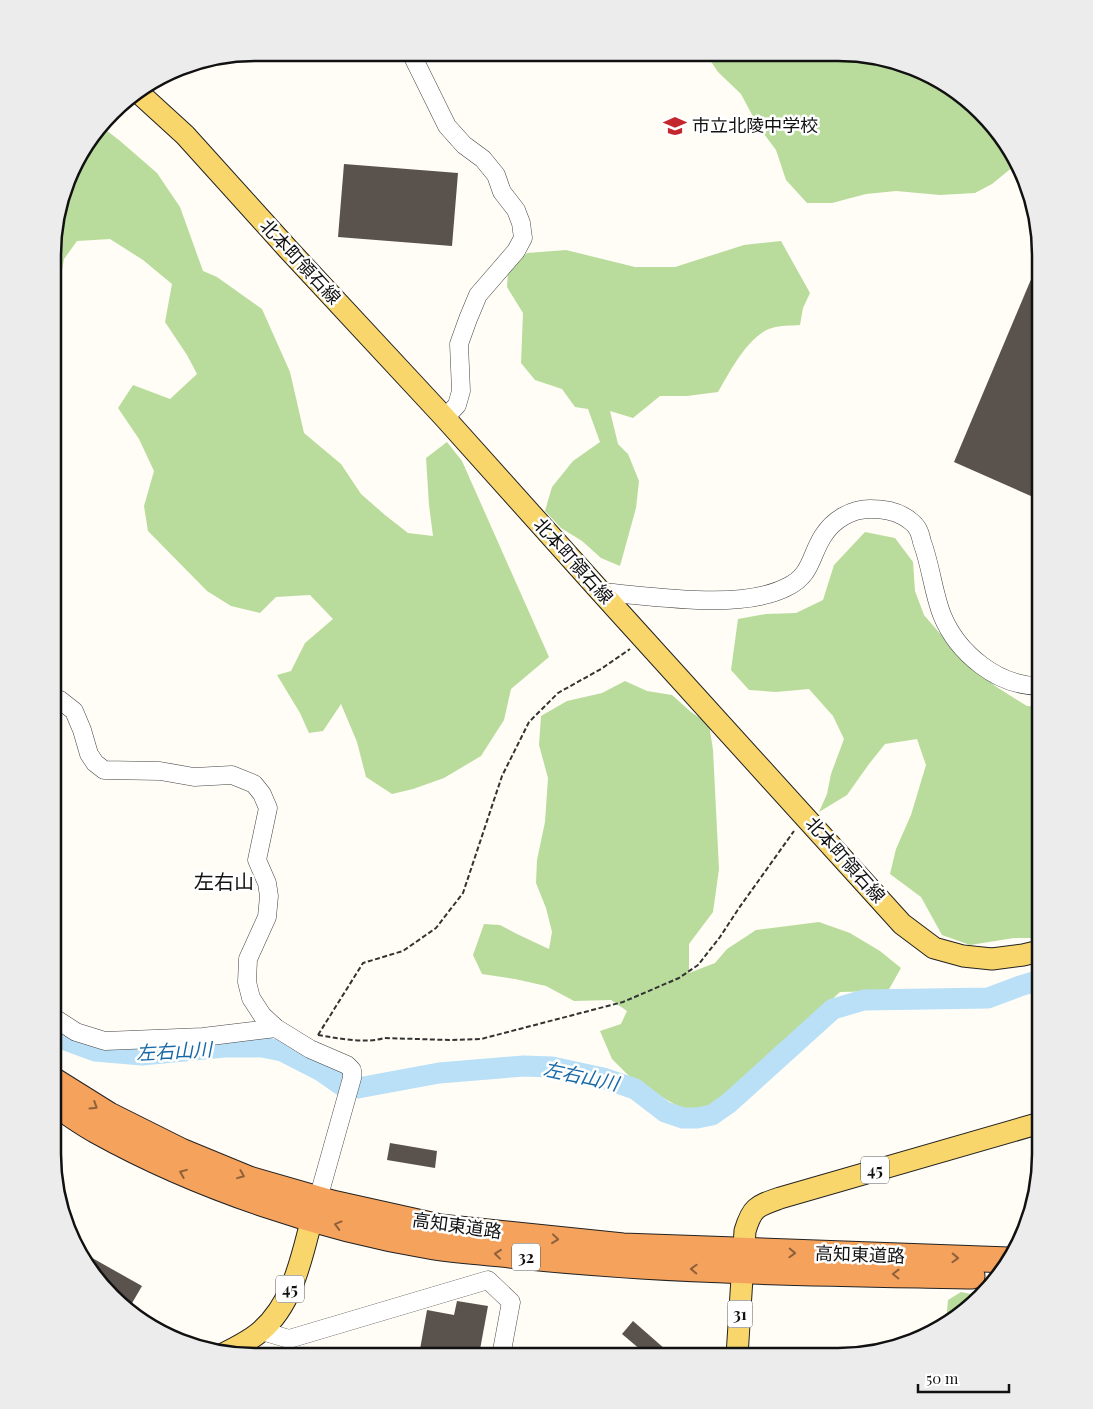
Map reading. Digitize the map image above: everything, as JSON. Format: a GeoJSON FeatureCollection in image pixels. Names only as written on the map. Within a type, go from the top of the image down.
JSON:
{"type":"FeatureCollection","features":[{"type":"Feature","properties":{"kind":"highway","name":"高知東道路"},"geometry":{"type":"LineString","coordinates":[[61,1085],[108,1115],[181,1151],[315,1208]]}},
{"type":"Feature","properties":{"kind":"highway","name":"高知東道路"},"geometry":{"type":"LineString","coordinates":[[61,1107],[95,1130],[169,1168],[242,1197],[440,1227],[623,1246],[743,1261],[989,1275]]}},
{"type":"Feature","properties":{"kind":"highway","name":"高知東道路"},"geometry":{"type":"LineString","coordinates":[[743,1261],[1000,1260]]}},
{"type":"Feature","properties":{"kind":"main road","name":"北本町領石線"},"geometry":{"type":"LineString","coordinates":[[143,97],[185,135],[445,418],[902,924],[934,948],[963,956],[992,958],[1032,953]]}},
{"type":"Feature","properties":{"kind":"main road","name":"45"},"geometry":{"type":"LineString","coordinates":[[743,1261],[745,1231],[750,1215],[759,1206],[780,1198],[1032,1125]]}},
{"type":"Feature","properties":{"kind":"main road","name":"45"},"geometry":{"type":"LineString","coordinates":[[236,1346],[262,1331],[285,1301],[300,1264],[315,1208]]}},
{"type":"Feature","properties":{"kind":"main road","name":"31"},"geometry":{"type":"LineString","coordinates":[[738,1348],[743,1261]]}},
{"type":"Feature","properties":{"kind":"street"},"geometry":{"type":"LineString","coordinates":[[415,61],[448,126],[464,146],[483,159],[496,174],[502,192],[516,210],[521,222],[522,238],[516,251],[478,295],[468,319],[459,344],[461,391],[457,405],[445,418]]}},
{"type":"Feature","properties":{"kind":"street"},"geometry":{"type":"LineString","coordinates":[[601,592],[713,601],[770,594],[801,579],[810,566],[823,536],[834,523],[849,512],[863,509],[883,509],[902,516],[917,527],[928,559],[942,614],[952,635],[970,656],[991,672],[1005,679],[1032,685]]}},
{"type":"Feature","properties":{"kind":"street"},"geometry":{"type":"LineString","coordinates":[[61,701],[74,710],[89,754],[95,763],[104,770],[160,771],[194,777],[232,775],[254,784],[262,794],[268,808],[257,860],[267,883],[269,896],[267,917],[248,959],[247,982],[251,998],[262,1015],[276,1028],[310,1049],[347,1065],[352,1070],[350,1086],[315,1208]]}},
{"type":"Feature","properties":{"kind":"street"},"geometry":{"type":"LineString","coordinates":[[61,1022],[76,1032],[105,1041],[203,1037],[276,1028]]}},
{"type":"Feature","properties":{"kind":"street"},"geometry":{"type":"LineString","coordinates":[[262,1331],[289,1339],[488,1280],[510,1302],[503,1348]]}},
{"type":"Feature","properties":{"kind":"path"},"geometry":{"type":"LineString","coordinates":[[644,639],[601,669],[558,693],[529,722],[502,776],[463,893],[436,928],[403,951],[363,963],[318,1035],[344,1039],[379,1040],[384,1038],[481,1039],[623,1002],[679,978],[698,965],[720,938],[739,908],[805,816]]}},
{"type":"Feature","properties":{"kind":"green space"},"geometry":{"type":"Polygon","coordinates":[[[711,61],[838,61],[888,68],[912,76],[935,87],[966,109],[992,137],[1011,168],[992,184],[975,193],[940,195],[896,191],[866,194],[832,203],[807,203],[786,180],[776,150],[758,126],[741,94],[718,72],[711,61]]]}},
{"type":"Feature","properties":{"kind":"green space"},"geometry":{"type":"Polygon","coordinates":[[[106,130],[157,173],[180,207],[203,271],[217,277],[262,309],[290,372],[304,433],[341,464],[361,494],[408,533],[433,536],[426,458],[447,442],[462,461],[549,657],[511,689],[504,720],[481,756],[444,778],[392,794],[366,777],[357,742],[341,704],[323,731],[309,733],[300,713],[277,675],[291,671],[305,643],[333,619],[310,595],[276,597],[260,613],[231,606],[207,591],[148,531],[144,506],[154,471],[139,439],[118,408],[133,385],[170,399],[197,374],[165,322],[172,284],[143,260],[110,239],[77,241],[64,259],[61,277],[63,230],[68,205],[76,181],[87,158],[106,130]]]}},
{"type":"Feature","properties":{"kind":"green space"},"geometry":{"type":"Polygon","coordinates":[[[781,241],[810,293],[803,308],[800,325],[772,328],[755,338],[740,355],[718,392],[687,396],[660,396],[633,418],[610,411],[618,444],[628,454],[639,481],[636,508],[620,566],[601,558],[582,541],[561,528],[545,511],[552,487],[573,461],[600,442],[588,409],[575,407],[562,389],[535,380],[521,363],[523,313],[507,287],[508,271],[527,253],[566,250],[635,267],[675,267],[744,245],[781,241]]]}},
{"type":"Feature","properties":{"kind":"green space"},"geometry":{"type":"Polygon","coordinates":[[[865,532],[895,538],[913,562],[915,591],[924,615],[942,636],[995,686],[1027,706],[1032,706],[1032,938],[1014,938],[970,945],[942,935],[921,897],[890,874],[896,849],[911,815],[926,765],[917,739],[885,744],[847,795],[819,812],[827,794],[831,774],[844,739],[833,716],[809,689],[776,692],[749,690],[731,670],[738,619],[766,614],[796,613],[823,600],[834,565],[865,532]]]}},
{"type":"Feature","properties":{"kind":"green space"},"geometry":{"type":"Polygon","coordinates":[[[625,681],[647,691],[672,695],[691,712],[709,724],[713,750],[719,869],[713,912],[689,944],[689,973],[715,963],[727,949],[756,930],[819,922],[850,933],[880,951],[901,968],[888,991],[840,992],[724,1097],[709,1107],[684,1110],[632,1079],[612,1059],[600,1031],[621,1024],[627,1011],[611,1000],[574,1001],[546,986],[482,974],[473,955],[484,924],[500,925],[549,949],[552,932],[546,908],[536,883],[537,860],[545,822],[548,778],[539,745],[541,716],[567,701],[602,693],[625,681]]]}},
{"type":"Feature","properties":{"kind":"green space"},"geometry":{"type":"Polygon","coordinates":[[[961,1292],[972,1294],[947,1314],[948,1300],[961,1292]]]}},
{"type":"Feature","properties":{"kind":"building"},"geometry":{"type":"Polygon","coordinates":[[[344,164],[458,173],[452,246],[338,237],[344,164]]]}},
{"type":"Feature","properties":{"kind":"building"},"geometry":{"type":"Polygon","coordinates":[[[1032,277],[1032,496],[954,462],[1032,277]]]}},
{"type":"Feature","properties":{"kind":"building"},"geometry":{"type":"Polygon","coordinates":[[[390,1143],[437,1151],[435,1168],[387,1160],[390,1143]]]}},
{"type":"Feature","properties":{"kind":"building"},"geometry":{"type":"Polygon","coordinates":[[[92,1258],[142,1286],[132,1304],[109,1282],[92,1258]]]}},
{"type":"Feature","properties":{"kind":"building"},"geometry":{"type":"Polygon","coordinates":[[[457,1301],[488,1306],[480,1348],[420,1348],[427,1310],[454,1315],[457,1301]]]}},
{"type":"Feature","properties":{"kind":"building"},"geometry":{"type":"Polygon","coordinates":[[[633,1321],[664,1348],[639,1348],[622,1334],[633,1321]]]}},
{"type":"Feature","properties":{"kind":"waterway","name":"左右山川"},"geometry":{"type":"LineString","coordinates":[[61,1038],[95,1051],[142,1055],[225,1047],[262,1047],[282,1051],[321,1071],[341,1085],[358,1088],[439,1073],[524,1066],[552,1067],[603,1078],[635,1089],[665,1112],[683,1118],[697,1118],[712,1115],[729,1103],[833,1009],[864,1000],[988,998],[1032,982]]}},
{"type":"Feature","properties":{"kind":"place","name":"市立北陵中学校"},"geometry":{"type":"Point","coordinates":[675,126]}},
{"type":"Feature","properties":{"kind":"district","name":"左右山"},"geometry":{"type":"Point","coordinates":[224,882]}}]}
